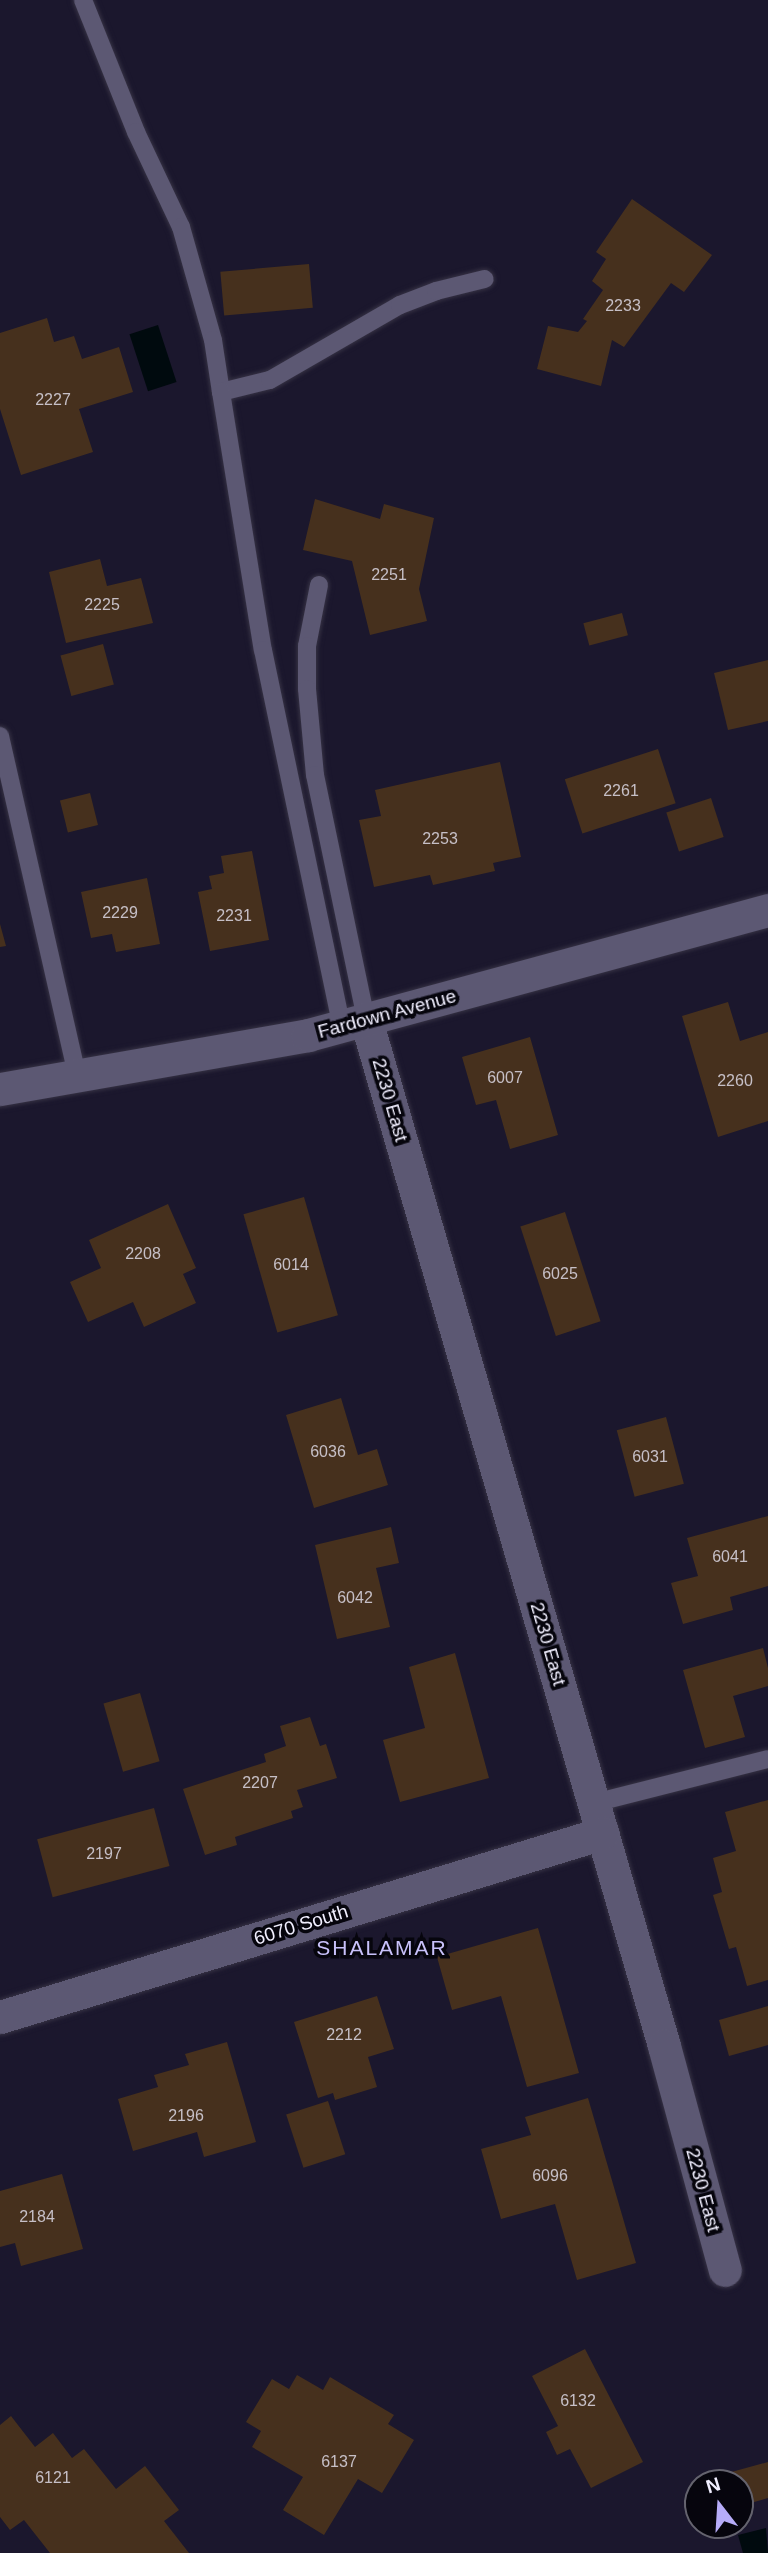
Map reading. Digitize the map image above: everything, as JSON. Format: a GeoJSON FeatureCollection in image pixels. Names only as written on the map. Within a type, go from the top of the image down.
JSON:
{"type":"FeatureCollection","features":[{"type":"Feature","properties":{"kind":"street","name":"Fardown Avenue"},"geometry":{"type":"LineString","coordinates":[[0,1089],[250,1046],[354,1023],[768,910]]}},
{"type":"Feature","properties":{"kind":"street","name":"2230 East"},"geometry":{"type":"LineString","coordinates":[[354,1023],[598,1818],[725,2270]]}},
{"type":"Feature","properties":{"kind":"street","name":"6070 South"},"geometry":{"type":"LineString","coordinates":[[0,2017],[598,1818]]}},
{"type":"Feature","properties":{"kind":"lane"},"geometry":{"type":"LineString","coordinates":[[83,0],[136,132],[181,227],[213,340],[263,650],[354,1023]]}},
{"type":"Feature","properties":{"kind":"lane"},"geometry":{"type":"LineString","coordinates":[[221,392],[270,380],[400,305],[436,291],[485,279]]}},
{"type":"Feature","properties":{"kind":"lane"},"geometry":{"type":"LineString","coordinates":[[319,585],[307,646],[307,689],[315,775],[354,1023]]}},
{"type":"Feature","properties":{"kind":"lane"},"geometry":{"type":"LineString","coordinates":[[0,736],[77,1076]]}},
{"type":"Feature","properties":{"kind":"lane"},"geometry":{"type":"LineString","coordinates":[[598,1818],[768,1759]]}},
{"type":"Feature","properties":{"kind":"shaded area"},"geometry":{"type":"Polygon","coordinates":[[[158,325],[177,382],[148,391],[129,334],[158,325]]]}},
{"type":"Feature","properties":{"kind":"shaded area"},"geometry":{"type":"Polygon","coordinates":[[[766,2528],[768,2553],[743,2553],[739,2539],[754,2539],[754,2531],[766,2528]]]}},
{"type":"Feature","properties":{"kind":"building"},"geometry":{"type":"Polygon","coordinates":[[[632,199],[712,255],[684,292],[671,283],[624,347],[612,340],[601,386],[537,369],[548,326],[578,332],[587,321],[583,319],[603,290],[592,281],[606,259],[596,252],[632,199]]]}},
{"type":"Feature","properties":{"kind":"building"},"geometry":{"type":"Polygon","coordinates":[[[309,264],[313,308],[224,316],[220,272],[309,264]]]}},
{"type":"Feature","properties":{"kind":"building"},"geometry":{"type":"Polygon","coordinates":[[[47,318],[54,342],[74,336],[82,359],[119,347],[133,392],[79,409],[93,452],[21,475],[0,409],[0,333],[47,318]]]}},
{"type":"Feature","properties":{"kind":"building"},"geometry":{"type":"Polygon","coordinates":[[[315,499],[380,519],[384,504],[434,518],[419,589],[427,621],[370,635],[352,561],[303,550],[315,499]]]}},
{"type":"Feature","properties":{"kind":"building"},"geometry":{"type":"Polygon","coordinates":[[[100,559],[107,586],[141,578],[153,623],[66,643],[49,572],[100,559]]]}},
{"type":"Feature","properties":{"kind":"building"},"geometry":{"type":"Polygon","coordinates":[[[622,613],[628,635],[589,646],[583,623],[622,613]]]}},
{"type":"Feature","properties":{"kind":"building"},"geometry":{"type":"Polygon","coordinates":[[[103,644],[114,685],[71,696],[60,655],[103,644]]]}},
{"type":"Feature","properties":{"kind":"building"},"geometry":{"type":"Polygon","coordinates":[[[768,660],[768,721],[728,730],[714,673],[768,660]]]}},
{"type":"Feature","properties":{"kind":"building"},"geometry":{"type":"Polygon","coordinates":[[[658,749],[676,803],[582,833],[565,779],[658,749]]]}},
{"type":"Feature","properties":{"kind":"building"},"geometry":{"type":"Polygon","coordinates":[[[500,762],[521,857],[493,863],[495,871],[433,885],[430,875],[374,887],[359,820],[381,816],[375,790],[500,762]]]}},
{"type":"Feature","properties":{"kind":"building"},"geometry":{"type":"Polygon","coordinates":[[[90,793],[98,825],[68,833],[60,800],[90,793]]]}},
{"type":"Feature","properties":{"kind":"building"},"geometry":{"type":"Polygon","coordinates":[[[711,798],[724,837],[679,852],[666,813],[711,798]]]}},
{"type":"Feature","properties":{"kind":"building"},"geometry":{"type":"Polygon","coordinates":[[[252,851],[269,940],[210,951],[198,892],[212,889],[209,876],[224,873],[221,856],[252,851]]]}},
{"type":"Feature","properties":{"kind":"building"},"geometry":{"type":"Polygon","coordinates":[[[147,878],[160,944],[116,952],[112,934],[91,938],[81,892],[147,878]]]}},
{"type":"Feature","properties":{"kind":"building"},"geometry":{"type":"Polygon","coordinates":[[[0,924],[6,946],[0,947],[0,924]]]}},
{"type":"Feature","properties":{"kind":"building"},"geometry":{"type":"Polygon","coordinates":[[[728,1002],[740,1041],[768,1032],[768,1121],[718,1137],[682,1016],[728,1002]]]}},
{"type":"Feature","properties":{"kind":"building"},"geometry":{"type":"Polygon","coordinates":[[[530,1037],[558,1135],[510,1149],[496,1100],[476,1105],[462,1057],[530,1037]]]}},
{"type":"Feature","properties":{"kind":"building"},"geometry":{"type":"Polygon","coordinates":[[[304,1197],[338,1315],[277,1333],[243,1214],[304,1197]]]}},
{"type":"Feature","properties":{"kind":"building"},"geometry":{"type":"Polygon","coordinates":[[[168,1204],[196,1268],[183,1274],[196,1303],[144,1327],[133,1302],[88,1322],[70,1282],[101,1268],[89,1240],[168,1204]]]}},
{"type":"Feature","properties":{"kind":"building"},"geometry":{"type":"Polygon","coordinates":[[[565,1212],[601,1321],[556,1336],[520,1227],[565,1212]]]}},
{"type":"Feature","properties":{"kind":"building"},"geometry":{"type":"Polygon","coordinates":[[[341,1398],[358,1455],[377,1449],[388,1485],[314,1508],[286,1415],[341,1398]]]}},
{"type":"Feature","properties":{"kind":"building"},"geometry":{"type":"Polygon","coordinates":[[[666,1417],[684,1484],[635,1497],[617,1430],[666,1417]]]}},
{"type":"Feature","properties":{"kind":"building"},"geometry":{"type":"Polygon","coordinates":[[[768,1516],[768,1586],[730,1597],[733,1610],[683,1624],[671,1583],[698,1576],[687,1538],[768,1516]]]}},
{"type":"Feature","properties":{"kind":"building"},"geometry":{"type":"Polygon","coordinates":[[[391,1527],[399,1563],[376,1568],[390,1627],[337,1639],[315,1545],[391,1527]]]}},
{"type":"Feature","properties":{"kind":"building"},"geometry":{"type":"Polygon","coordinates":[[[763,1648],[768,1668],[768,1686],[733,1696],[745,1737],[705,1748],[683,1670],[763,1648]]]}},
{"type":"Feature","properties":{"kind":"building"},"geometry":{"type":"Polygon","coordinates":[[[455,1653],[489,1778],[400,1802],[383,1740],[425,1728],[409,1667],[455,1653]]]}},
{"type":"Feature","properties":{"kind":"building"},"geometry":{"type":"Polygon","coordinates":[[[140,1693],[160,1761],[123,1772],[103,1703],[140,1693]]]}},
{"type":"Feature","properties":{"kind":"building"},"geometry":{"type":"Polygon","coordinates":[[[310,1717],[320,1746],[326,1744],[337,1778],[297,1790],[303,1807],[291,1811],[293,1818],[235,1837],[237,1845],[205,1855],[183,1789],[266,1762],[264,1754],[286,1746],[280,1726],[310,1717]]]}},
{"type":"Feature","properties":{"kind":"building"},"geometry":{"type":"Polygon","coordinates":[[[768,1800],[768,1980],[747,1986],[736,1947],[729,1949],[713,1895],[722,1892],[713,1858],[736,1851],[725,1812],[768,1800]]]}},
{"type":"Feature","properties":{"kind":"building"},"geometry":{"type":"Polygon","coordinates":[[[154,1808],[170,1866],[53,1897],[37,1839],[154,1808]]]}},
{"type":"Feature","properties":{"kind":"building"},"geometry":{"type":"Polygon","coordinates":[[[538,1928],[579,2073],[527,2087],[501,1996],[452,2010],[437,1957],[538,1928]]]}},
{"type":"Feature","properties":{"kind":"building"},"geometry":{"type":"Polygon","coordinates":[[[377,1996],[394,2049],[368,2057],[377,2087],[335,2100],[333,2093],[318,2098],[294,2022],[377,1996]]]}},
{"type":"Feature","properties":{"kind":"building"},"geometry":{"type":"Polygon","coordinates":[[[768,2006],[768,2045],[729,2056],[719,2020],[768,2006]]]}},
{"type":"Feature","properties":{"kind":"building"},"geometry":{"type":"Polygon","coordinates":[[[227,2042],[256,2142],[204,2157],[197,2132],[133,2151],[118,2099],[158,2087],[154,2075],[189,2065],[185,2054],[227,2042]]]}},
{"type":"Feature","properties":{"kind":"building"},"geometry":{"type":"Polygon","coordinates":[[[588,2098],[636,2263],[577,2280],[555,2204],[501,2219],[481,2149],[531,2135],[525,2117],[588,2098]]]}},
{"type":"Feature","properties":{"kind":"building"},"geometry":{"type":"Polygon","coordinates":[[[328,2101],[345,2154],[303,2168],[286,2115],[328,2101]]]}},
{"type":"Feature","properties":{"kind":"building"},"geometry":{"type":"Polygon","coordinates":[[[62,2174],[83,2249],[21,2266],[15,2243],[0,2247],[0,2191],[62,2174]]]}},
{"type":"Feature","properties":{"kind":"building"},"geometry":{"type":"Polygon","coordinates":[[[585,2349],[643,2462],[591,2488],[570,2449],[557,2455],[546,2432],[558,2426],[532,2376],[585,2349]]]}},
{"type":"Feature","properties":{"kind":"building"},"geometry":{"type":"Polygon","coordinates":[[[297,2375],[323,2390],[330,2377],[394,2415],[388,2424],[414,2440],[382,2493],[358,2479],[324,2535],[283,2510],[303,2477],[252,2447],[261,2431],[246,2422],[272,2379],[289,2389],[297,2375]]]}},
{"type":"Feature","properties":{"kind":"building"},"geometry":{"type":"Polygon","coordinates":[[[11,2416],[35,2447],[53,2433],[72,2458],[84,2449],[116,2489],[145,2466],[179,2510],[164,2521],[189,2553],[50,2553],[24,2520],[10,2530],[0,2517],[0,2425],[11,2416]]]}},
{"type":"Feature","properties":{"kind":"building"},"geometry":{"type":"Polygon","coordinates":[[[768,2462],[768,2498],[754,2502],[754,2469],[742,2469],[768,2462]]]}},
{"type":"Feature","properties":{"kind":"district","name":"SHALAMAR"},"geometry":{"type":"Point","coordinates":[382,1948]}}]}
